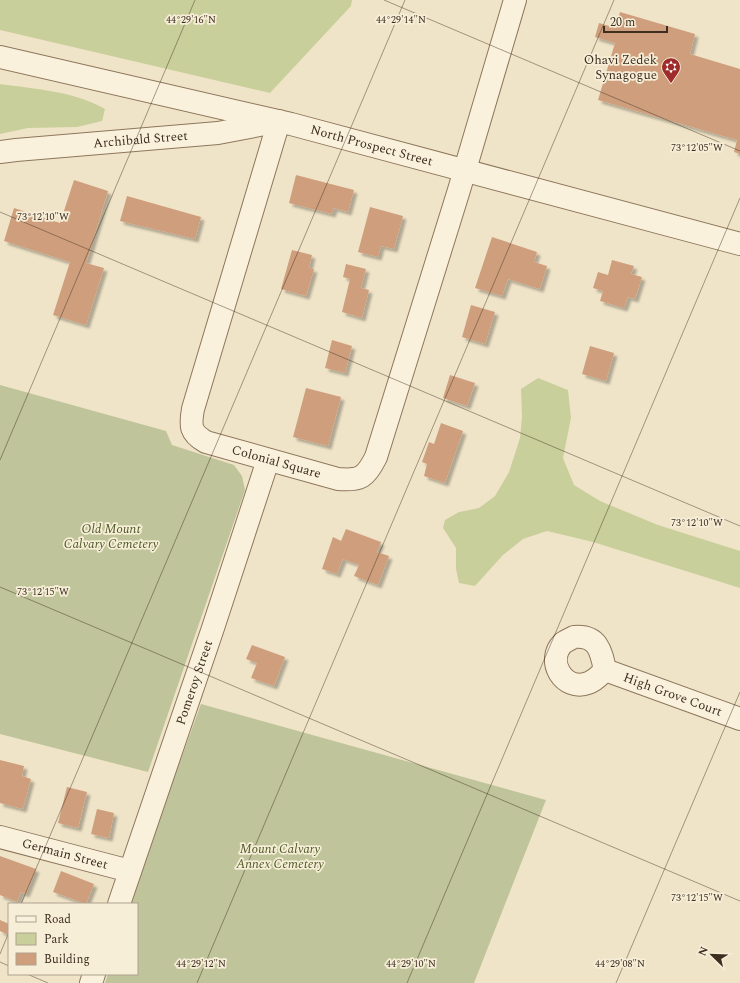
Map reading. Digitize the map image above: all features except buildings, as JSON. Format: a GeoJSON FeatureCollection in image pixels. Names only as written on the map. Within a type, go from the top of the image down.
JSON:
{"type":"FeatureCollection","features":[{"type":"Feature","properties":{"kind":"street","name":"Colonial Square"},"geometry":{"type":"LineString","coordinates":[[279,121],[191,419],[192,430],[197,436],[206,442],[338,479],[352,480],[361,477],[370,468],[376,457],[465,170],[515,0]]}},
{"type":"Feature","properties":{"kind":"street","name":"North Prospect Street"},"geometry":{"type":"LineString","coordinates":[[0,57],[279,121],[740,244]]}},
{"type":"Feature","properties":{"kind":"street","name":"Archibald Street"},"geometry":{"type":"LineString","coordinates":[[0,152],[218,132],[279,121]]}},
{"type":"Feature","properties":{"kind":"street","name":"Pomeroy Street"},"geometry":{"type":"LineString","coordinates":[[119,903],[213,628],[268,460]]}},
{"type":"Feature","properties":{"kind":"street","name":"High Grove Court"},"geometry":{"type":"LineString","coordinates":[[605,670],[740,719]]}},
{"type":"Feature","properties":{"kind":"street","name":"Germain Street"},"geometry":{"type":"LineString","coordinates":[[0,837],[130,871]]}},
{"type":"Feature","properties":{"kind":"green space"},"geometry":{"type":"Polygon","coordinates":[[[0,0],[352,0],[351,6],[270,93],[0,30],[0,0]]]}},
{"type":"Feature","properties":{"kind":"green space"},"geometry":{"type":"Polygon","coordinates":[[[0,84],[40,89],[80,98],[105,109],[102,121],[77,127],[28,128],[0,134],[0,84]]]}},
{"type":"Feature","properties":{"kind":"green space"},"geometry":{"type":"Polygon","coordinates":[[[538,378],[568,390],[571,418],[563,458],[574,485],[600,501],[658,525],[740,551],[740,588],[593,542],[547,531],[523,539],[503,555],[475,586],[459,583],[456,569],[456,548],[443,528],[445,520],[459,512],[479,508],[495,496],[509,472],[520,438],[522,417],[521,389],[538,378]]]}},
{"type":"Feature","properties":{"kind":"green space","name":"Old Mount Calvary Cemetery"},"geometry":{"type":"Polygon","coordinates":[[[0,385],[166,431],[172,445],[234,465],[242,476],[245,490],[148,772],[0,734],[0,385]]]}},
{"type":"Feature","properties":{"kind":"green space","name":"Mount Calvary Annex Cemetery"},"geometry":{"type":"Polygon","coordinates":[[[201,704],[546,800],[474,983],[105,983],[108,975],[138,975],[138,903],[131,903],[201,704]]]}},
{"type":"Feature","properties":{"kind":"place","name":"Ohavi Zedek Synagogue"},"geometry":{"type":"Point","coordinates":[671,84]}}]}
